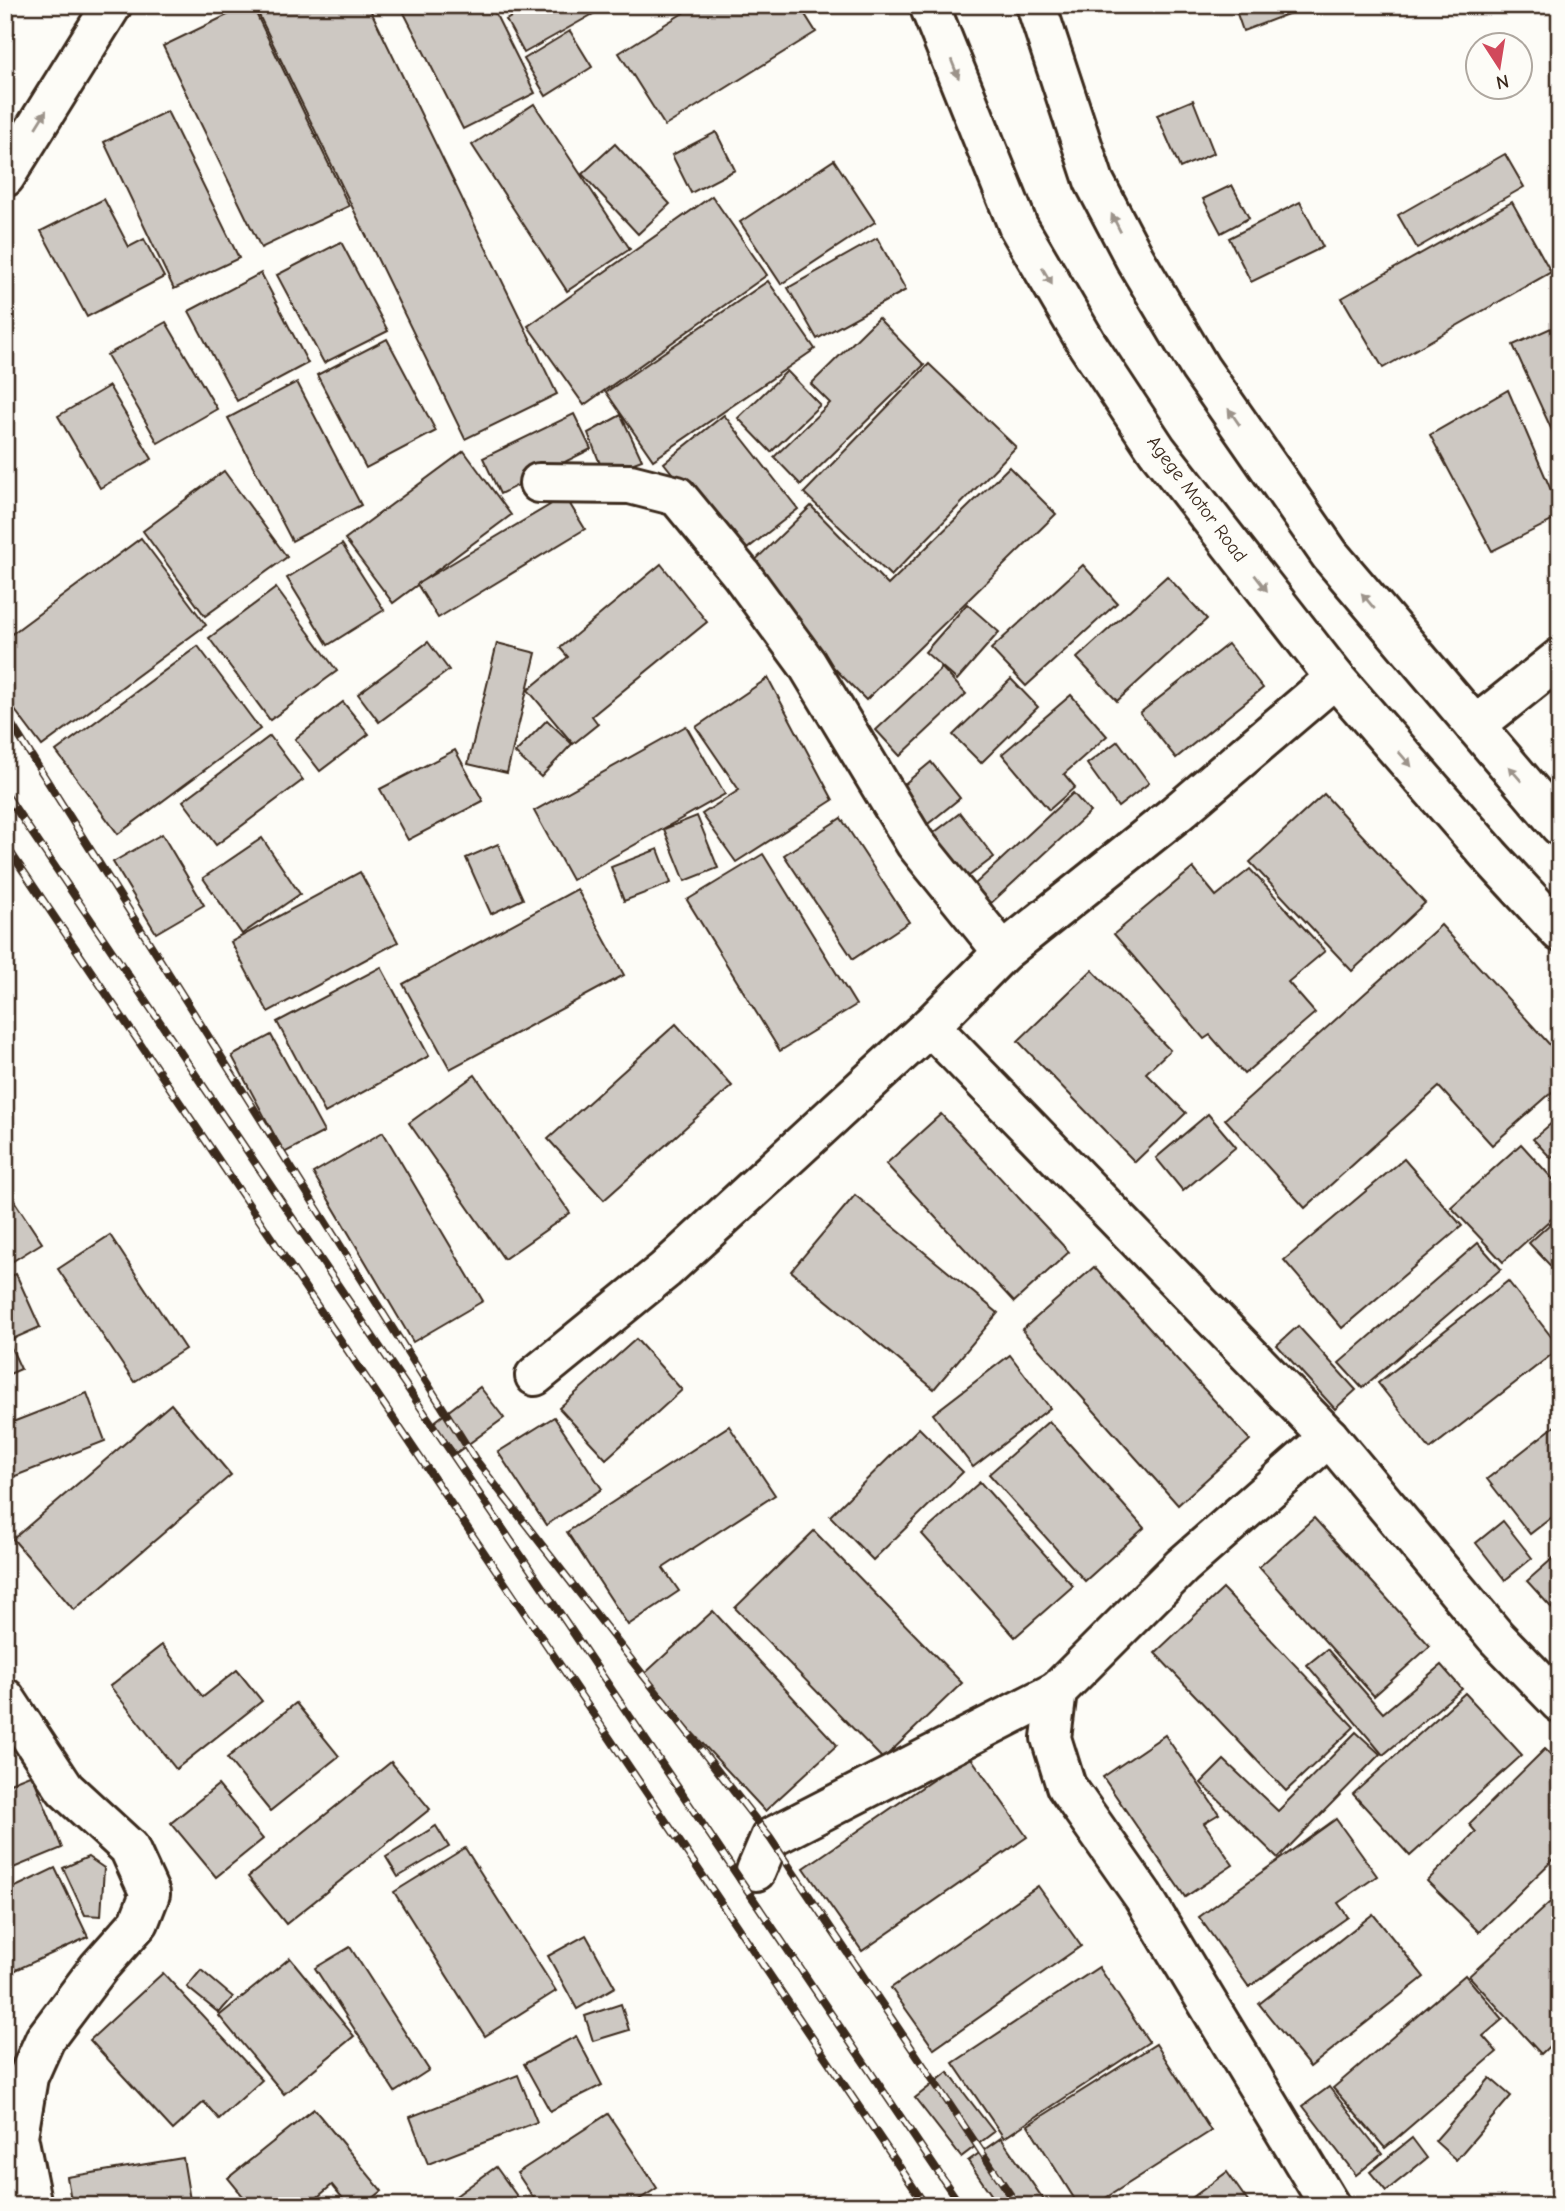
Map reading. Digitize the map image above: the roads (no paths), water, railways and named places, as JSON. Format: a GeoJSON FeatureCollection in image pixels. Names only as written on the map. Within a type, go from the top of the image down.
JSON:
{"type":"FeatureCollection","features":[{"type":"Feature","properties":{"kind":"main road"},"geometry":{"type":"LineString","coordinates":[[5,177],[112,5]]}},
{"type":"Feature","properties":{"kind":"main road","name":"Agege Motor Road"},"geometry":{"type":"LineString","coordinates":[[929,5],[1018,226],[1087,344],[1157,450],[1335,678],[1560,932]]}},
{"type":"Feature","properties":{"kind":"main road"},"geometry":{"type":"LineString","coordinates":[[1035,5],[1094,181],[1135,260],[1194,357],[1329,555],[1560,826]]}},
{"type":"Feature","properties":{"kind":"main road"},"geometry":{"type":"LineString","coordinates":[[539,483],[630,484],[677,496],[741,574],[807,664],[915,843],[1003,952]]}},
{"type":"Feature","properties":{"kind":"main road"},"geometry":{"type":"LineString","coordinates":[[1475,726],[1560,659]]}},
{"type":"Feature","properties":{"kind":"main road"},"geometry":{"type":"LineString","coordinates":[[535,1376],[665,1270],[930,1026],[1003,952],[1177,813],[1335,678]]}},
{"type":"Feature","properties":{"kind":"main road"},"geometry":{"type":"LineString","coordinates":[[930,1026],[1329,1437],[1496,1637],[1560,1703]]}},
{"type":"Feature","properties":{"kind":"main road"},"geometry":{"type":"LineString","coordinates":[[756,1871],[770,1838],[1057,1691],[1182,1566],[1329,1437]]}},
{"type":"Feature","properties":{"kind":"main road"},"geometry":{"type":"LineString","coordinates":[[1057,1691],[1051,1738],[1066,1787],[1143,1896],[1330,2206]]}},
{"type":"Feature","properties":{"kind":"main road"},"geometry":{"type":"LineString","coordinates":[[5,1698],[65,1789],[129,1848],[150,1894],[139,1922],[99,1967],[45,2039],[27,2077],[18,2136],[32,2206]]}},
{"type":"Feature","properties":{"kind":"railway"},"geometry":{"type":"LineString","coordinates":[[5,714],[475,1459],[770,1838],[1018,2206]]}},
{"type":"Feature","properties":{"kind":"railway"},"geometry":{"type":"LineString","coordinates":[[5,793],[961,2206]]}},
{"type":"Feature","properties":{"kind":"railway"},"geometry":{"type":"LineString","coordinates":[[5,844],[926,2206]]}}]}
